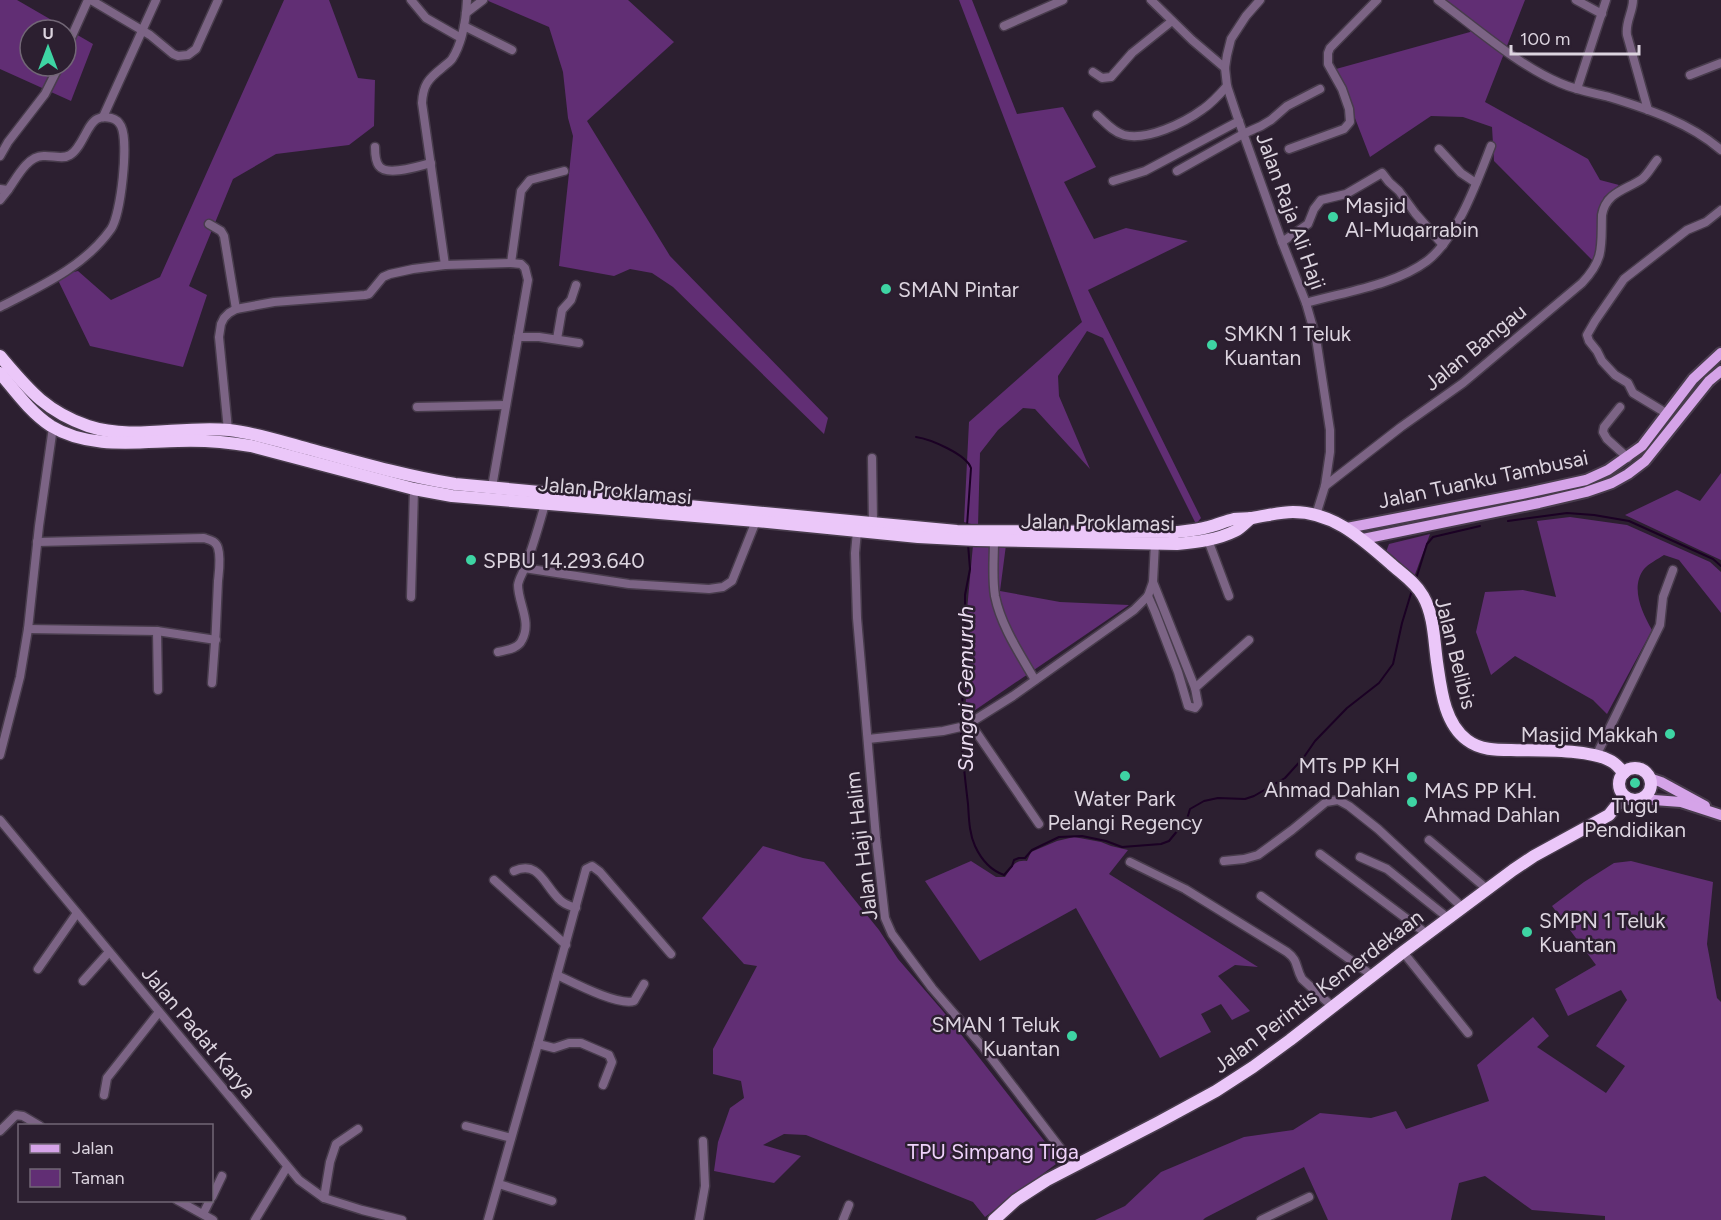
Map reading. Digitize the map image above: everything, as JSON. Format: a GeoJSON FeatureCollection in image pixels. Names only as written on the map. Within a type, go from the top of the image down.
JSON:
{"type":"FeatureCollection","features":[{"type":"Feature","properties":{"kind":"highway","name":"Jalan Proklamasi"},"geometry":{"type":"LineString","coordinates":[[0,356],[34,396],[49,408],[90,427],[111,432],[228,430],[414,489],[452,496],[545,504],[583,502],[873,522],[919,532]]}},
{"type":"Feature","properties":{"kind":"highway","name":"Jalan Proklamasi"},"geometry":{"type":"LineString","coordinates":[[0,373],[26,404],[53,427],[96,441],[227,442],[289,450],[455,484],[583,502],[856,531],[976,536],[1208,540],[1237,530],[1251,518]]}},
{"type":"Feature","properties":{"kind":"highway","name":"Jalan Proklamasi"},"geometry":{"type":"LineString","coordinates":[[994,536],[1155,543],[1235,519],[1295,512],[1316,515],[1347,528],[1363,539]]}},
{"type":"Feature","properties":{"kind":"highway","name":"Jalan Belibis"},"geometry":{"type":"LineString","coordinates":[[1363,539],[1414,585],[1427,605],[1441,687],[1448,713],[1456,729],[1466,740],[1476,746],[1497,750],[1571,752],[1596,756],[1614,763],[1624,773]]}},
{"type":"Feature","properties":{"kind":"highway"},"geometry":{"type":"LineString","coordinates":[[1638,768],[1643,770],[1651,783],[1648,793],[1640,799],[1631,800],[1624,796],[1619,787],[1620,777],[1624,773],[1638,768]]}},
{"type":"Feature","properties":{"kind":"highway","name":"Jalan Perintis Kemerdekaan"},"geometry":{"type":"LineString","coordinates":[[994,1220],[1016,1200],[1047,1179],[1216,1090],[1262,1060],[1486,889],[1534,856],[1609,814],[1624,796]]}},
{"type":"Feature","properties":{"kind":"main road","name":"Jalan Tuanku Tambusai"},"geometry":{"type":"LineString","coordinates":[[1347,528],[1586,480],[1608,470],[1642,446],[1693,379],[1721,353]]}},
{"type":"Feature","properties":{"kind":"main road","name":"Jalan Tuanku Tambusai"},"geometry":{"type":"LineString","coordinates":[[1363,539],[1558,499],[1612,483],[1645,461],[1709,381],[1721,371]]}},
{"type":"Feature","properties":{"kind":"main road"},"geometry":{"type":"LineString","coordinates":[[1649,778],[1702,803],[1717,814]]}},
{"type":"Feature","properties":{"kind":"main road"},"geometry":{"type":"LineString","coordinates":[[1640,799],[1681,802],[1717,814]]}},
{"type":"Feature","properties":{"kind":"street"},"geometry":{"type":"LineString","coordinates":[[78,23],[89,0],[141,30],[173,54],[188,55],[196,49],[218,0]]}},
{"type":"Feature","properties":{"kind":"street"},"geometry":{"type":"LineString","coordinates":[[0,200],[4,189],[30,160],[42,156],[63,158],[70,155],[93,123],[103,117],[156,0]]}},
{"type":"Feature","properties":{"kind":"street"},"geometry":{"type":"LineString","coordinates":[[411,0],[426,18],[462,38]]}},
{"type":"Feature","properties":{"kind":"street"},"geometry":{"type":"LineString","coordinates":[[445,265],[422,103],[423,90],[427,82],[451,61],[462,38],[467,0]]}},
{"type":"Feature","properties":{"kind":"street"},"geometry":{"type":"LineString","coordinates":[[466,14],[483,0]]}},
{"type":"Feature","properties":{"kind":"street"},"geometry":{"type":"LineString","coordinates":[[1004,27],[1063,0]]}},
{"type":"Feature","properties":{"kind":"street"},"geometry":{"type":"LineString","coordinates":[[1151,0],[1225,68]]}},
{"type":"Feature","properties":{"kind":"street","name":"Jalan Raja Ali Haji"},"geometry":{"type":"LineString","coordinates":[[1260,0],[1246,16],[1232,39],[1225,68],[1227,86],[1306,303],[1316,338],[1330,430],[1330,452],[1325,486],[1316,515]]}},
{"type":"Feature","properties":{"kind":"street"},"geometry":{"type":"LineString","coordinates":[[1289,149],[1344,129],[1350,122],[1349,109],[1342,89],[1328,64],[1328,53],[1330,48],[1377,0]]}},
{"type":"Feature","properties":{"kind":"street"},"geometry":{"type":"LineString","coordinates":[[1438,0],[1530,67],[1560,83],[1648,110],[1690,128],[1721,150]]}},
{"type":"Feature","properties":{"kind":"street"},"geometry":{"type":"LineString","coordinates":[[1575,0],[1602,14]]}},
{"type":"Feature","properties":{"kind":"street"},"geometry":{"type":"LineString","coordinates":[[1577,89],[1606,0]]}},
{"type":"Feature","properties":{"kind":"street"},"geometry":{"type":"LineString","coordinates":[[1633,0],[1626,34],[1648,110]]}},
{"type":"Feature","properties":{"kind":"street"},"geometry":{"type":"LineString","coordinates":[[1093,72],[1102,78],[1111,77],[1132,53],[1172,21]]}},
{"type":"Feature","properties":{"kind":"street"},"geometry":{"type":"LineString","coordinates":[[464,26],[512,50]]}},
{"type":"Feature","properties":{"kind":"street"},"geometry":{"type":"LineString","coordinates":[[1690,75],[1721,63]]}},
{"type":"Feature","properties":{"kind":"street"},"geometry":{"type":"LineString","coordinates":[[0,156],[45,94],[53,78]]}},
{"type":"Feature","properties":{"kind":"street"},"geometry":{"type":"LineString","coordinates":[[1097,115],[1115,131],[1124,135],[1145,136],[1165,129],[1202,110],[1227,86]]}},
{"type":"Feature","properties":{"kind":"street"},"geometry":{"type":"LineString","coordinates":[[1177,171],[1271,120],[1287,106],[1320,88]]}},
{"type":"Feature","properties":{"kind":"street"},"geometry":{"type":"LineString","coordinates":[[0,307],[74,267],[96,248],[112,227],[118,214],[125,138],[121,125],[116,120],[103,117]]}},
{"type":"Feature","properties":{"kind":"street"},"geometry":{"type":"LineString","coordinates":[[1113,181],[1145,171],[1239,121]]}},
{"type":"Feature","properties":{"kind":"street"},"geometry":{"type":"LineString","coordinates":[[1306,303],[1382,282],[1426,261],[1443,245],[1471,198],[1491,146]]}},
{"type":"Feature","properties":{"kind":"street"},"geometry":{"type":"LineString","coordinates":[[375,147],[376,161],[381,168],[386,170],[403,170],[430,163]]}},
{"type":"Feature","properties":{"kind":"street"},"geometry":{"type":"LineString","coordinates":[[1439,149],[1461,173],[1476,183]]}},
{"type":"Feature","properties":{"kind":"street","name":"Jalan Bangau"},"geometry":{"type":"LineString","coordinates":[[1325,486],[1401,427],[1463,383],[1582,283],[1592,273],[1600,255],[1603,209],[1608,200],[1615,193],[1643,178],[1657,160]]}},
{"type":"Feature","properties":{"kind":"street"},"geometry":{"type":"LineString","coordinates":[[511,263],[521,191],[530,180],[564,171]]}},
{"type":"Feature","properties":{"kind":"street"},"geometry":{"type":"LineString","coordinates":[[1282,242],[1308,224],[1314,209],[1321,200],[1346,194],[1382,173],[1443,245]]}},
{"type":"Feature","properties":{"kind":"street"},"geometry":{"type":"LineString","coordinates":[[1666,413],[1633,393],[1628,384],[1615,375],[1602,361],[1587,335],[1624,279],[1687,230],[1706,222],[1721,210]]}},
{"type":"Feature","properties":{"kind":"street"},"geometry":{"type":"LineString","coordinates":[[209,224],[221,231],[224,236],[236,309]]}},
{"type":"Feature","properties":{"kind":"street"},"geometry":{"type":"LineString","coordinates":[[228,430],[219,337],[224,318],[236,309],[274,302],[365,295],[369,294],[383,277],[413,269],[445,265],[521,264],[528,273],[492,488]]}},
{"type":"Feature","properties":{"kind":"street"},"geometry":{"type":"LineString","coordinates":[[557,339],[562,310],[571,300],[576,285]]}},
{"type":"Feature","properties":{"kind":"street"},"geometry":{"type":"LineString","coordinates":[[518,337],[557,339],[579,343]]}},
{"type":"Feature","properties":{"kind":"street"},"geometry":{"type":"LineString","coordinates":[[417,407],[506,405]]}},
{"type":"Feature","properties":{"kind":"street"},"geometry":{"type":"LineString","coordinates":[[1620,407],[1604,427],[1603,432],[1607,439],[1628,458]]}},
{"type":"Feature","properties":{"kind":"street"},"geometry":{"type":"LineString","coordinates":[[0,755],[20,677],[28,629],[53,427]]}},
{"type":"Feature","properties":{"kind":"street"},"geometry":{"type":"LineString","coordinates":[[872,458],[873,522]]}},
{"type":"Feature","properties":{"kind":"street"},"geometry":{"type":"LineString","coordinates":[[411,597],[414,489]]}},
{"type":"Feature","properties":{"kind":"street"},"geometry":{"type":"LineString","coordinates":[[498,652],[522,642],[525,633],[525,620],[518,585],[545,504]]}},
{"type":"Feature","properties":{"kind":"street"},"geometry":{"type":"LineString","coordinates":[[525,568],[629,584],[709,589],[723,587],[732,581],[756,521]]}},
{"type":"Feature","properties":{"kind":"street","name":"Jalan Haji Halim"},"geometry":{"type":"LineString","coordinates":[[856,531],[857,618],[885,918],[892,934],[932,988],[983,1047],[1074,1166]]}},
{"type":"Feature","properties":{"kind":"street"},"geometry":{"type":"LineString","coordinates":[[994,536],[995,595],[999,611],[1012,640],[1035,680]]}},
{"type":"Feature","properties":{"kind":"street"},"geometry":{"type":"LineString","coordinates":[[37,542],[204,538],[216,543],[219,553],[212,683]]}},
{"type":"Feature","properties":{"kind":"street"},"geometry":{"type":"LineString","coordinates":[[1208,540],[1229,596]]}},
{"type":"Feature","properties":{"kind":"street"},"geometry":{"type":"LineString","coordinates":[[867,739],[943,731],[964,726],[1035,680],[1134,610],[1148,596],[1153,582],[1155,543]]}},
{"type":"Feature","properties":{"kind":"street"},"geometry":{"type":"LineString","coordinates":[[1596,756],[1660,625],[1663,597],[1673,570]]}},
{"type":"Feature","properties":{"kind":"street"},"geometry":{"type":"LineString","coordinates":[[1148,596],[1174,662],[1188,706],[1196,707],[1198,704],[1195,688],[1153,582]]}},
{"type":"Feature","properties":{"kind":"street"},"geometry":{"type":"LineString","coordinates":[[28,629],[157,632],[216,640]]}},
{"type":"Feature","properties":{"kind":"street"},"geometry":{"type":"LineString","coordinates":[[157,632],[158,690]]}},
{"type":"Feature","properties":{"kind":"street"},"geometry":{"type":"LineString","coordinates":[[1195,688],[1249,640]]}},
{"type":"Feature","properties":{"kind":"street"},"geometry":{"type":"LineString","coordinates":[[964,726],[1039,825]]}},
{"type":"Feature","properties":{"kind":"street"},"geometry":{"type":"LineString","coordinates":[[1224,861],[1244,860],[1258,855],[1326,802],[1338,800],[1378,830],[1462,907]]}},
{"type":"Feature","properties":{"kind":"street","name":"Jalan Padat Karya"},"geometry":{"type":"LineString","coordinates":[[0,820],[298,1180],[324,1198],[402,1220]]}},
{"type":"Feature","properties":{"kind":"street"},"geometry":{"type":"LineString","coordinates":[[1429,840],[1486,889]]}},
{"type":"Feature","properties":{"kind":"street"},"geometry":{"type":"LineString","coordinates":[[1320,854],[1427,934]]}},
{"type":"Feature","properties":{"kind":"street"},"geometry":{"type":"LineString","coordinates":[[1360,857],[1387,869],[1448,918]]}},
{"type":"Feature","properties":{"kind":"street"},"geometry":{"type":"LineString","coordinates":[[1130,862],[1185,889],[1287,952],[1296,961],[1302,979],[1333,1007]]}},
{"type":"Feature","properties":{"kind":"street"},"geometry":{"type":"LineString","coordinates":[[488,1220],[586,869],[595,867],[671,954]]}},
{"type":"Feature","properties":{"kind":"street"},"geometry":{"type":"LineString","coordinates":[[514,871],[527,868],[534,870],[560,900],[576,908]]}},
{"type":"Feature","properties":{"kind":"street"},"geometry":{"type":"LineString","coordinates":[[494,880],[566,945]]}},
{"type":"Feature","properties":{"kind":"street"},"geometry":{"type":"LineString","coordinates":[[1261,896],[1373,976]]}},
{"type":"Feature","properties":{"kind":"street"},"geometry":{"type":"LineString","coordinates":[[38,969],[77,913]]}},
{"type":"Feature","properties":{"kind":"street"},"geometry":{"type":"LineString","coordinates":[[82,981],[109,952]]}},
{"type":"Feature","properties":{"kind":"street"},"geometry":{"type":"LineString","coordinates":[[1402,952],[1468,1033]]}},
{"type":"Feature","properties":{"kind":"street"},"geometry":{"type":"LineString","coordinates":[[557,975],[625,1003],[634,1002],[644,984]]}},
{"type":"Feature","properties":{"kind":"street"},"geometry":{"type":"LineString","coordinates":[[104,1095],[107,1078],[159,1012]]}},
{"type":"Feature","properties":{"kind":"street"},"geometry":{"type":"LineString","coordinates":[[538,1044],[554,1047],[581,1043],[609,1055],[612,1062],[603,1085]]}},
{"type":"Feature","properties":{"kind":"street"},"geometry":{"type":"LineString","coordinates":[[0,1131],[16,1115],[38,1124]]}},
{"type":"Feature","properties":{"kind":"street"},"geometry":{"type":"LineString","coordinates":[[466,1126],[511,1138]]}},
{"type":"Feature","properties":{"kind":"street"},"geometry":{"type":"LineString","coordinates":[[324,1198],[330,1162],[336,1144],[358,1129]]}},
{"type":"Feature","properties":{"kind":"street"},"geometry":{"type":"LineString","coordinates":[[699,1220],[705,1186],[703,1141]]}},
{"type":"Feature","properties":{"kind":"street"},"geometry":{"type":"LineString","coordinates":[[255,1220],[287,1167]]}},
{"type":"Feature","properties":{"kind":"street"},"geometry":{"type":"LineString","coordinates":[[213,1195],[222,1176]]}},
{"type":"Feature","properties":{"kind":"street"},"geometry":{"type":"LineString","coordinates":[[499,1184],[552,1201]]}},
{"type":"Feature","properties":{"kind":"street"},"geometry":{"type":"LineString","coordinates":[[1261,1220],[1309,1197]]}},
{"type":"Feature","properties":{"kind":"street"},"geometry":{"type":"LineString","coordinates":[[180,1202],[213,1220]]}},
{"type":"Feature","properties":{"kind":"street"},"geometry":{"type":"LineString","coordinates":[[203,1215],[210,1202]]}},
{"type":"Feature","properties":{"kind":"street"},"geometry":{"type":"LineString","coordinates":[[843,1220],[849,1205]]}},
{"type":"Feature","properties":{"kind":"green space"},"geometry":{"type":"Polygon","coordinates":[[[0,0],[17,0],[48,18],[18,18],[18,77],[0,69],[0,0]]]}},
{"type":"Feature","properties":{"kind":"green space"},"geometry":{"type":"Polygon","coordinates":[[[284,0],[329,0],[358,78],[375,80],[374,126],[349,145],[276,154],[233,179],[189,286],[207,295],[183,367],[90,346],[56,276],[78,271],[111,300],[160,277],[284,0]]]}},
{"type":"Feature","properties":{"kind":"green space"},"geometry":{"type":"Polygon","coordinates":[[[486,0],[628,0],[674,42],[587,121],[670,256],[828,418],[824,434],[673,287],[652,273],[630,269],[614,276],[559,266],[573,136],[568,118],[563,72],[549,27],[486,0]]]}},
{"type":"Feature","properties":{"kind":"green space"},"geometry":{"type":"Polygon","coordinates":[[[959,0],[972,0],[1017,114],[1063,107],[1096,167],[1064,182],[1094,239],[1126,228],[1188,241],[1088,290],[1201,518],[1196,524],[1103,338],[1087,331],[1058,376],[1059,396],[1090,469],[1035,409],[1023,408],[998,430],[980,453],[978,526],[964,522],[969,422],[1082,322],[959,0]]]}},
{"type":"Feature","properties":{"kind":"green space"},"geometry":{"type":"Polygon","coordinates":[[[1444,0],[1525,0],[1485,102],[1588,159],[1600,180],[1619,185],[1604,197],[1600,209],[1599,251],[1595,263],[1494,161],[1492,127],[1463,117],[1431,116],[1370,157],[1336,69],[1470,32],[1475,25],[1444,0]]]}},
{"type":"Feature","properties":{"kind":"green space"},"geometry":{"type":"Polygon","coordinates":[[[78,35],[93,44],[71,101],[20,78],[78,78],[78,35]]]}},
{"type":"Feature","properties":{"kind":"green space"},"geometry":{"type":"Polygon","coordinates":[[[1721,473],[1721,560],[1625,515],[1677,490],[1700,501],[1721,473]]]}},
{"type":"Feature","properties":{"kind":"green space"},"geometry":{"type":"Polygon","coordinates":[[[1570,517],[1627,525],[1710,562],[1721,572],[1721,613],[1679,560],[1664,555],[1644,569],[1638,584],[1639,600],[1652,630],[1607,714],[1593,700],[1515,656],[1491,675],[1476,632],[1485,592],[1523,590],[1556,597],[1537,521],[1570,517]]]}},
{"type":"Feature","properties":{"kind":"green space"},"geometry":{"type":"Polygon","coordinates":[[[1430,534],[1414,577],[1386,552],[1389,544],[1430,534]]]}},
{"type":"Feature","properties":{"kind":"green space"},"geometry":{"type":"Polygon","coordinates":[[[973,545],[1006,545],[1000,591],[1060,602],[1129,605],[965,717],[970,622],[967,610],[973,545]]]}},
{"type":"Feature","properties":{"kind":"green space"},"geometry":{"type":"Polygon","coordinates":[[[1074,837],[1128,850],[1109,874],[1258,967],[1235,965],[1218,976],[1250,1011],[1232,1020],[1221,1004],[1201,1014],[1211,1032],[1160,1058],[1076,908],[980,961],[925,881],[971,861],[996,877],[1005,877],[1016,863],[1027,861],[1031,852],[1057,841],[1074,837]]]}},
{"type":"Feature","properties":{"kind":"green space","name":"TPU Simpang Tiga"},"geometry":{"type":"Polygon","coordinates":[[[763,846],[824,862],[879,930],[898,959],[942,1010],[1060,1161],[985,1217],[973,1202],[806,1135],[784,1134],[763,1145],[801,1156],[774,1183],[714,1171],[718,1142],[730,1108],[744,1098],[741,1081],[713,1074],[713,1049],[757,966],[744,964],[702,918],[763,846]]]}},
{"type":"Feature","properties":{"kind":"green space"},"geometry":{"type":"Polygon","coordinates":[[[1631,861],[1713,882],[1707,944],[1717,998],[1721,1002],[1721,1220],[1605,1220],[1605,1216],[1532,1210],[1485,1176],[1459,1183],[1451,1220],[1328,1220],[1304,1167],[1203,1220],[1095,1220],[1125,1206],[1161,1172],[1244,1137],[1293,1130],[1320,1113],[1371,1118],[1396,1111],[1406,1129],[1489,1101],[1477,1065],[1533,1017],[1549,1036],[1537,1047],[1606,1093],[1625,1066],[1596,1046],[1627,1000],[1621,990],[1568,1016],[1555,989],[1596,965],[1552,906],[1614,863],[1631,861]]]}},
{"type":"Feature","properties":{"kind":"waterway","name":"Sungai Gemuruh"},"geometry":{"type":"LineString","coordinates":[[916,437],[938,444],[955,453],[971,468],[967,526]]}},
{"type":"Feature","properties":{"kind":"waterway","name":"Sungai Gemuruh"},"geometry":{"type":"LineString","coordinates":[[1508,521],[1567,513],[1629,521],[1713,559],[1721,566]]}},
{"type":"Feature","properties":{"kind":"waterway","name":"Sungai Gemuruh"},"geometry":{"type":"LineString","coordinates":[[1416,579],[1427,544],[1433,537],[1480,526]]}},
{"type":"Feature","properties":{"kind":"waterway","name":"Sungai Gemuruh"},"geometry":{"type":"LineString","coordinates":[[961,723],[965,658],[965,595],[970,569],[968,544]]}},
{"type":"Feature","properties":{"kind":"waterway","name":"Sungai Gemuruh"},"geometry":{"type":"LineString","coordinates":[[961,729],[972,836],[983,860],[999,873],[1004,875],[1014,860],[1025,858],[1032,850],[1059,837],[1082,836],[1122,847],[1161,844],[1169,841],[1187,819],[1190,809],[1204,801],[1218,798],[1245,799],[1285,778],[1315,741],[1347,708],[1379,683],[1393,664],[1412,590]]}},
{"type":"Feature","properties":{"kind":"place","name":"Masjid Al-Muqarrabin"},"geometry":{"type":"Point","coordinates":[1333,217]}},
{"type":"Feature","properties":{"kind":"place","name":"SMAN Pintar"},"geometry":{"type":"Point","coordinates":[886,289]}},
{"type":"Feature","properties":{"kind":"place","name":"SMKN 1 Teluk Kuantan"},"geometry":{"type":"Point","coordinates":[1212,345]}},
{"type":"Feature","properties":{"kind":"place","name":"SPBU 14.293.640"},"geometry":{"type":"Point","coordinates":[471,560]}},
{"type":"Feature","properties":{"kind":"place","name":"Masjid Makkah"},"geometry":{"type":"Point","coordinates":[1670,734]}},
{"type":"Feature","properties":{"kind":"place","name":"Water Park Pelangi Regency"},"geometry":{"type":"Point","coordinates":[1125,776]}},
{"type":"Feature","properties":{"kind":"place","name":"MTs PP KH Ahmad Dahlan"},"geometry":{"type":"Point","coordinates":[1412,777]}},
{"type":"Feature","properties":{"kind":"place","name":"Tugu Pendidikan"},"geometry":{"type":"Point","coordinates":[1635,783]}},
{"type":"Feature","properties":{"kind":"place","name":"MAS PP KH. Ahmad Dahlan"},"geometry":{"type":"Point","coordinates":[1412,802]}},
{"type":"Feature","properties":{"kind":"place","name":"SMPN 1 Teluk Kuantan"},"geometry":{"type":"Point","coordinates":[1527,932]}},
{"type":"Feature","properties":{"kind":"place","name":"SMAN 1 Teluk Kuantan"},"geometry":{"type":"Point","coordinates":[1072,1036]}}]}
